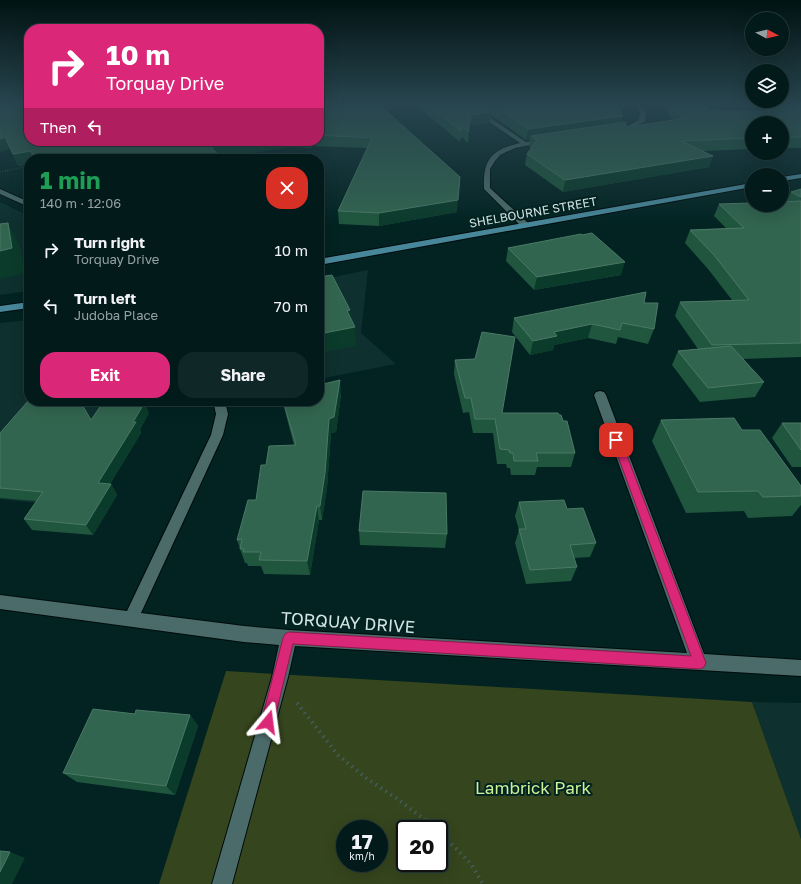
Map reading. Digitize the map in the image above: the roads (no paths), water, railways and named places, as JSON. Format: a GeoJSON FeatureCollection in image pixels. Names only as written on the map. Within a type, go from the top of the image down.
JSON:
{"type":"FeatureCollection","features":[{"type":"Feature","properties":{"kind":"main road"},"geometry":{"type":"LineString","coordinates":[[789,178],[801,176]]}},
{"type":"Feature","properties":{"kind":"main road","name":"SHELBOURNE STREET"},"geometry":{"type":"LineString","coordinates":[[324,261],[745,186]]}},
{"type":"Feature","properties":{"kind":"main road"},"geometry":{"type":"LineString","coordinates":[[0,309],[24,306]]}},
{"type":"Feature","properties":{"kind":"street"},"geometry":{"type":"LineString","coordinates":[[524,144],[498,152],[487,167],[487,189],[525,225]]}},
{"type":"Feature","properties":{"kind":"street"},"geometry":{"type":"LineString","coordinates":[[0,191],[24,203]]}},
{"type":"Feature","properties":{"kind":"street"},"geometry":{"type":"LineString","coordinates":[[600,395],[700,663]]}},
{"type":"Feature","properties":{"kind":"street"},"geometry":{"type":"LineString","coordinates":[[131,619],[217,435],[222,414],[220,406]]}},
{"type":"Feature","properties":{"kind":"street","name":"TORQUAY DRIVE"},"geometry":{"type":"LineString","coordinates":[[0,602],[244,634],[289,638],[801,668]]}},
{"type":"Feature","properties":{"kind":"street"},"geometry":{"type":"LineString","coordinates":[[222,884],[280,677],[289,638]]}},
{"type":"Feature","properties":{"kind":"park label","name":"Lambrick Park"},"geometry":{"type":"Point","coordinates":[533,787]}}]}
